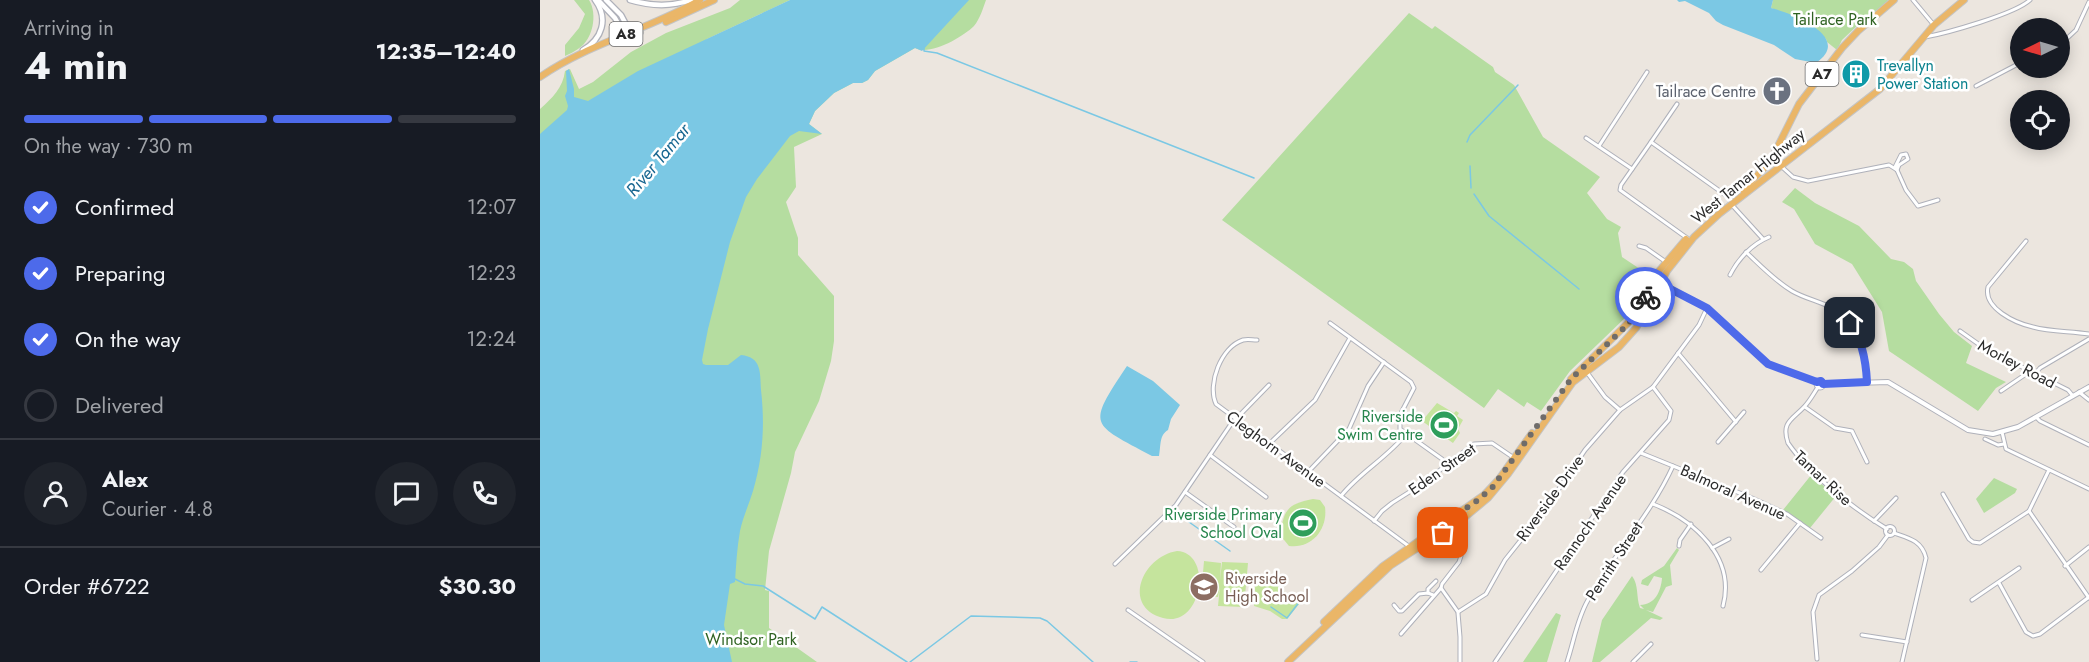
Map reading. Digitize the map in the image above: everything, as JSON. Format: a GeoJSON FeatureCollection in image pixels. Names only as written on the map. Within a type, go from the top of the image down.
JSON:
{"type":"FeatureCollection","features":[{"type":"Feature","properties":{"kind":"highway","name":"A8"},"geometry":{"type":"LineString","coordinates":[[628,35],[700,0]]}},
{"type":"Feature","properties":{"kind":"highway","name":"A8"},"geometry":{"type":"LineString","coordinates":[[540,77],[555,67],[714,0]]}},
{"type":"Feature","properties":{"kind":"highway","name":"A7"},"geometry":{"type":"LineString","coordinates":[[1772,160],[1794,112],[1806,95],[1853,36],[1894,0]]}},
{"type":"Feature","properties":{"kind":"highway","name":"West Tamar Highway"},"geometry":{"type":"LineString","coordinates":[[1282,662],[1377,571],[1410,547],[1471,513],[1497,488],[1566,391],[1586,371],[1627,339],[1642,318],[1666,262],[1687,238],[1880,89],[1933,27],[1964,0]]}},
{"type":"Feature","properties":{"kind":"highway"},"geometry":{"type":"LineString","coordinates":[[1772,160],[1781,166]]}},
{"type":"Feature","properties":{"kind":"highway","name":"West Tamar Highway"},"geometry":{"type":"LineString","coordinates":[[1288,662],[1383,571],[1484,495],[1514,459],[1571,379],[1633,318],[1686,245],[1772,160]]}},
{"type":"Feature","properties":{"kind":"main road"},"geometry":{"type":"LineString","coordinates":[[597,0],[612,13],[628,35]]}},
{"type":"Feature","properties":{"kind":"main road"},"geometry":{"type":"LineString","coordinates":[[555,67],[588,47],[598,38],[603,22],[597,0]]}},
{"type":"Feature","properties":{"kind":"main road"},"geometry":{"type":"LineString","coordinates":[[606,0],[621,15],[628,35]]}},
{"type":"Feature","properties":{"kind":"main road"},"geometry":{"type":"LineString","coordinates":[[630,0],[661,5],[678,4],[691,0]]}},
{"type":"Feature","properties":{"kind":"street"},"geometry":{"type":"LineString","coordinates":[[1913,0],[1933,27],[1936,36]]}},
{"type":"Feature","properties":{"kind":"street"},"geometry":{"type":"LineString","coordinates":[[1924,38],[2003,14],[2021,7],[2030,0]]}},
{"type":"Feature","properties":{"kind":"street"},"geometry":{"type":"LineString","coordinates":[[2070,36],[2076,30],[2089,2]]}},
{"type":"Feature","properties":{"kind":"street"},"geometry":{"type":"LineString","coordinates":[[1976,86],[2010,68]]}},
{"type":"Feature","properties":{"kind":"street"},"geometry":{"type":"LineString","coordinates":[[1599,146],[1647,72]]}},
{"type":"Feature","properties":{"kind":"street"},"geometry":{"type":"LineString","coordinates":[[1677,104],[1620,187],[1621,192],[1687,238]]}},
{"type":"Feature","properties":{"kind":"street"},"geometry":{"type":"LineString","coordinates":[[1587,138],[1632,169]]}},
{"type":"Feature","properties":{"kind":"street"},"geometry":{"type":"LineString","coordinates":[[1651,142],[1731,202],[1763,239]]}},
{"type":"Feature","properties":{"kind":"street"},"geometry":{"type":"LineString","coordinates":[[1901,155],[1907,155],[1908,159],[1896,169],[1901,155]]}},
{"type":"Feature","properties":{"kind":"street"},"geometry":{"type":"LineString","coordinates":[[1781,166],[1792,177],[1808,181],[1885,165],[1896,169],[1906,190],[1919,208],[1938,200]]}},
{"type":"Feature","properties":{"kind":"street"},"geometry":{"type":"LineString","coordinates":[[1730,275],[1746,252],[1769,237]]}},
{"type":"Feature","properties":{"kind":"street"},"geometry":{"type":"LineString","coordinates":[[2026,241],[1988,287],[1989,302],[2010,317],[2029,326],[2089,337]]}},
{"type":"Feature","properties":{"kind":"street"},"geometry":{"type":"LineString","coordinates":[[1639,246],[1646,248],[1666,262]]}},
{"type":"Feature","properties":{"kind":"street"},"geometry":{"type":"LineString","coordinates":[[1746,252],[1791,290],[1832,308],[1844,316],[1859,338],[1867,382]]}},
{"type":"Feature","properties":{"kind":"street"},"geometry":{"type":"LineString","coordinates":[[1657,282],[1707,308],[1768,364],[1819,384],[1885,381],[1960,427],[1983,433],[2002,432],[2018,427],[2089,387]]}},
{"type":"Feature","properties":{"kind":"street","name":"Riverside Drive"},"geometry":{"type":"LineString","coordinates":[[1458,612],[1486,594],[1505,560],[1544,511],[1585,450],[1620,410],[1653,387],[1699,325],[1707,308]]}},
{"type":"Feature","properties":{"kind":"street"},"geometry":{"type":"LineString","coordinates":[[1330,323],[1413,384],[1413,391],[1405,402],[1399,422],[1400,429],[1442,459],[1446,465]]}},
{"type":"Feature","properties":{"kind":"street","name":"Morley Road"},"geometry":{"type":"LineString","coordinates":[[1960,331],[1984,348],[2068,390],[2073,396]]}},
{"type":"Feature","properties":{"kind":"street"},"geometry":{"type":"LineString","coordinates":[[2077,333],[2080,339],[2078,345]]}},
{"type":"Feature","properties":{"kind":"street"},"geometry":{"type":"LineString","coordinates":[[2035,374],[2040,368],[2089,337]]}},
{"type":"Feature","properties":{"kind":"street"},"geometry":{"type":"LineString","coordinates":[[1269,444],[1315,400],[1350,338]]}},
{"type":"Feature","properties":{"kind":"street","name":"Cleghorn Avenue"},"geometry":{"type":"LineString","coordinates":[[1257,340],[1245,339],[1232,347],[1219,365],[1213,382],[1212,394],[1216,404],[1410,547]]}},
{"type":"Feature","properties":{"kind":"street"},"geometry":{"type":"LineString","coordinates":[[1678,353],[1736,422]]}},
{"type":"Feature","properties":{"kind":"street"},"geometry":{"type":"LineString","coordinates":[[1308,472],[1349,429],[1368,386],[1384,362]]}},
{"type":"Feature","properties":{"kind":"street"},"geometry":{"type":"LineString","coordinates":[[1586,371],[1605,398],[1620,410]]}},
{"type":"Feature","properties":{"kind":"street"},"geometry":{"type":"LineString","coordinates":[[2001,391],[2030,372]]}},
{"type":"Feature","properties":{"kind":"street","name":"Tamar Rise"},"geometry":{"type":"LineString","coordinates":[[1819,384],[1805,407],[1787,424],[1788,443],[1830,487],[1874,521],[1887,529],[1893,528],[1894,533]]}},
{"type":"Feature","properties":{"kind":"street"},"geometry":{"type":"LineString","coordinates":[[1115,564],[1169,512],[1230,424],[1269,385]]}},
{"type":"Feature","properties":{"kind":"street","name":"Rannoch Avenue"},"geometry":{"type":"LineString","coordinates":[[1495,662],[1623,472],[1670,417],[1671,411],[1653,387]]}},
{"type":"Feature","properties":{"kind":"street"},"geometry":{"type":"LineString","coordinates":[[2079,392],[2089,400]]}},
{"type":"Feature","properties":{"kind":"street"},"geometry":{"type":"LineString","coordinates":[[1805,407],[1835,428],[1852,432],[1867,462]]}},
{"type":"Feature","properties":{"kind":"street"},"geometry":{"type":"LineString","coordinates":[[1718,442],[1744,412]]}},
{"type":"Feature","properties":{"kind":"street"},"geometry":{"type":"LineString","coordinates":[[2036,417],[2089,445]]}},
{"type":"Feature","properties":{"kind":"street"},"geometry":{"type":"LineString","coordinates":[[2002,432],[2006,449],[2089,489]]}},
{"type":"Feature","properties":{"kind":"street"},"geometry":{"type":"LineString","coordinates":[[1341,496],[1358,476],[1385,456],[1407,434]]}},
{"type":"Feature","properties":{"kind":"street"},"geometry":{"type":"LineString","coordinates":[[1985,440],[1998,445],[2004,444]]}},
{"type":"Feature","properties":{"kind":"street","name":"Eden Street"},"geometry":{"type":"LineString","coordinates":[[1374,521],[1392,503],[1479,442],[1492,444],[1514,459]]}},
{"type":"Feature","properties":{"kind":"street","name":"Balmoral Avenue"},"geometry":{"type":"LineString","coordinates":[[1641,453],[1787,514],[1821,538]]}},
{"type":"Feature","properties":{"kind":"street"},"geometry":{"type":"LineString","coordinates":[[1210,454],[1266,497]]}},
{"type":"Feature","properties":{"kind":"street","name":"Penrith Street"},"geometry":{"type":"LineString","coordinates":[[1567,662],[1588,600],[1653,504],[1673,466]]}},
{"type":"Feature","properties":{"kind":"street"},"geometry":{"type":"LineString","coordinates":[[1944,494],[1969,538],[1973,543],[1980,543],[2029,511],[2049,470]]}},
{"type":"Feature","properties":{"kind":"street"},"geometry":{"type":"LineString","coordinates":[[1185,492],[1234,527]]}},
{"type":"Feature","properties":{"kind":"street"},"geometry":{"type":"LineString","coordinates":[[1874,521],[1896,498]]}},
{"type":"Feature","properties":{"kind":"street"},"geometry":{"type":"LineString","coordinates":[[1653,504],[1690,524],[1701,533],[1712,548],[1726,578],[1727,587],[1723,606]]}},
{"type":"Feature","properties":{"kind":"street"},"geometry":{"type":"LineString","coordinates":[[1998,583],[2026,632],[2033,636],[2040,634],[2089,598],[2029,511]]}},
{"type":"Feature","properties":{"kind":"street"},"geometry":{"type":"LineString","coordinates":[[1761,570],[1800,523]]}},
{"type":"Feature","properties":{"kind":"street"},"geometry":{"type":"LineString","coordinates":[[1679,546],[1690,524]]}},
{"type":"Feature","properties":{"kind":"street"},"geometry":{"type":"LineString","coordinates":[[1887,529],[1888,535]]}},
{"type":"Feature","properties":{"kind":"street"},"geometry":{"type":"LineString","coordinates":[[1401,634],[1441,588],[1461,557],[1440,530]]}},
{"type":"Feature","properties":{"kind":"street"},"geometry":{"type":"LineString","coordinates":[[1817,659],[1813,612],[1819,595],[1851,572],[1879,547],[1888,535],[1894,533],[1917,542],[1926,558],[1902,662]]}},
{"type":"Feature","properties":{"kind":"street"},"geometry":{"type":"LineString","coordinates":[[1712,548],[1729,539]]}},
{"type":"Feature","properties":{"kind":"street"},"geometry":{"type":"LineString","coordinates":[[2065,566],[2089,547]]}},
{"type":"Feature","properties":{"kind":"street"},"geometry":{"type":"LineString","coordinates":[[1972,600],[2019,568]]}},
{"type":"Feature","properties":{"kind":"street"},"geometry":{"type":"LineString","coordinates":[[1428,593],[1428,589],[1436,581]]}},
{"type":"Feature","properties":{"kind":"street"},"geometry":{"type":"LineString","coordinates":[[1441,588],[1458,612],[1460,662]]}},
{"type":"Feature","properties":{"kind":"street"},"geometry":{"type":"LineString","coordinates":[[1394,606],[1402,611],[1419,594],[1433,595]]}},
{"type":"Feature","properties":{"kind":"street"},"geometry":{"type":"LineString","coordinates":[[1128,610],[1203,662]]}},
{"type":"Feature","properties":{"kind":"street"},"geometry":{"type":"LineString","coordinates":[[1862,635],[1907,642]]}},
{"type":"Feature","properties":{"kind":"street"},"geometry":{"type":"LineString","coordinates":[[1633,662],[1651,644]]}},
{"type":"Feature","properties":{"kind":"green space"},"geometry":{"type":"Polygon","coordinates":[[[574,0],[589,0],[593,12],[592,26],[583,45],[565,56],[565,45],[579,28],[585,14],[574,0]]]}},
{"type":"Feature","properties":{"kind":"green space"},"geometry":{"type":"Polygon","coordinates":[[[740,0],[790,0],[707,39],[540,184],[540,109],[559,88],[565,71],[570,69],[579,89],[593,82],[631,52],[666,33],[730,8],[740,0]]]}},
{"type":"Feature","properties":{"kind":"green space","name":"Windsor Park"},"geometry":{"type":"Polygon","coordinates":[[[943,0],[986,0],[974,26],[962,35],[937,47],[921,50],[915,48],[875,71],[868,80],[853,83],[834,93],[815,111],[809,124],[822,134],[794,147],[796,187],[786,202],[798,238],[798,255],[834,296],[834,341],[831,361],[819,401],[795,452],[769,551],[765,590],[769,591],[769,628],[817,662],[540,662],[540,652],[611,274],[943,0]]]}},
{"type":"Feature","properties":{"kind":"green space","name":"Tailrace Park"},"geometry":{"type":"Polygon","coordinates":[[[1773,0],[1889,1],[1842,40],[1837,50],[1826,39],[1792,16],[1771,8],[1773,0]]]}},
{"type":"Feature","properties":{"kind":"green space"},"geometry":{"type":"Polygon","coordinates":[[[1409,13],[1432,29],[1435,26],[1493,67],[1495,72],[1514,85],[1543,137],[1600,177],[1587,193],[1607,219],[1621,227],[1618,233],[1622,257],[1649,275],[1637,302],[1628,315],[1570,371],[1541,411],[1527,402],[1524,407],[1498,389],[1484,408],[1222,220],[1409,13]]]}},
{"type":"Feature","properties":{"kind":"green space"},"geometry":{"type":"Polygon","coordinates":[[[1795,188],[1815,203],[1859,226],[1891,259],[1904,262],[1913,269],[1916,281],[1939,314],[1954,332],[1972,346],[1966,363],[2006,382],[1996,388],[1978,411],[1889,351],[1882,312],[1852,264],[1815,244],[1794,209],[1782,202],[1795,188]]]}},
{"type":"Feature","properties":{"kind":"green space","name":"Riverside Swim Centre"},"geometry":{"type":"Polygon","coordinates":[[[1437,403],[1454,413],[1456,411],[1459,413],[1457,416],[1463,420],[1458,429],[1460,433],[1453,443],[1422,421],[1437,403]]]}},
{"type":"Feature","properties":{"kind":"green space"},"geometry":{"type":"Polygon","coordinates":[[[1812,474],[1836,496],[1810,528],[1783,510],[1812,474]]]}},
{"type":"Feature","properties":{"kind":"green space"},"geometry":{"type":"Polygon","coordinates":[[[1994,478],[2017,489],[2015,493],[1984,513],[1976,499],[1994,478]]]}},
{"type":"Feature","properties":{"kind":"green space","name":"Riverside Primary School Oval"},"geometry":{"type":"Polygon","coordinates":[[[1313,499],[1320,500],[1325,507],[1321,530],[1317,536],[1305,544],[1289,546],[1280,535],[1285,514],[1297,503],[1313,499]]]}},
{"type":"Feature","properties":{"kind":"green space"},"geometry":{"type":"Polygon","coordinates":[[[1677,548],[1679,550],[1670,565],[1672,585],[1666,587],[1653,612],[1646,610],[1663,618],[1660,620],[1651,618],[1600,662],[1592,662],[1602,620],[1632,576],[1636,583],[1640,608],[1644,609],[1640,605],[1653,600],[1660,588],[1662,578],[1654,576],[1648,586],[1641,584],[1642,580],[1664,566],[1677,548]]]}},
{"type":"Feature","properties":{"kind":"green space"},"geometry":{"type":"Polygon","coordinates":[[[1177,551],[1189,555],[1196,564],[1199,589],[1187,612],[1176,618],[1163,618],[1150,612],[1143,604],[1140,594],[1141,583],[1154,562],[1164,555],[1177,551]]]}},
{"type":"Feature","properties":{"kind":"green space"},"geometry":{"type":"Polygon","coordinates":[[[1204,561],[1221,563],[1220,580],[1222,562],[1248,563],[1244,607],[1218,606],[1220,586],[1218,597],[1201,595],[1204,561]]]}},
{"type":"Feature","properties":{"kind":"green space"},"geometry":{"type":"Polygon","coordinates":[[[1255,581],[1273,583],[1300,603],[1287,619],[1282,619],[1270,611],[1254,606],[1255,581]]]}},
{"type":"Feature","properties":{"kind":"green space"},"geometry":{"type":"Polygon","coordinates":[[[1556,613],[1561,615],[1547,662],[1523,662],[1556,613]]]}},
{"type":"Feature","properties":{"kind":"water","name":"River Tamar"},"geometry":{"type":"Polygon","coordinates":[[[790,0],[969,0],[922,51],[915,48],[875,71],[868,80],[853,83],[834,93],[815,111],[809,124],[822,134],[799,131],[790,136],[746,197],[730,242],[702,360],[706,365],[728,365],[741,355],[748,356],[756,362],[760,378],[763,416],[761,453],[753,491],[740,531],[735,582],[730,584],[724,625],[732,662],[540,662],[540,134],[567,110],[566,71],[569,69],[574,97],[588,101],[638,71],[790,0]]]}},
{"type":"Feature","properties":{"kind":"water"},"geometry":{"type":"Polygon","coordinates":[[[1677,0],[1773,0],[1771,8],[1804,21],[1824,35],[1828,44],[1826,53],[1816,63],[1795,59],[1774,45],[1723,25],[1709,13],[1685,1],[1677,0]]]}},
{"type":"Feature","properties":{"kind":"water"},"geometry":{"type":"Polygon","coordinates":[[[1127,366],[1153,381],[1180,405],[1162,438],[1159,456],[1152,456],[1117,437],[1101,422],[1105,401],[1127,366]]]}},
{"type":"Feature","properties":{"kind":"waterway"},"geometry":{"type":"LineString","coordinates":[[924,47],[924,51],[937,53],[1254,178]]}},
{"type":"Feature","properties":{"kind":"waterway"},"geometry":{"type":"LineString","coordinates":[[1467,142],[1470,135],[1518,85]]}},
{"type":"Feature","properties":{"kind":"waterway"},"geometry":{"type":"LineString","coordinates":[[1470,166],[1471,188]]}},
{"type":"Feature","properties":{"kind":"waterway"},"geometry":{"type":"LineString","coordinates":[[1474,194],[1489,216],[1579,289]]}},
{"type":"Feature","properties":{"kind":"waterway"},"geometry":{"type":"LineString","coordinates":[[1189,522],[1230,551]]}},
{"type":"Feature","properties":{"kind":"waterway"},"geometry":{"type":"LineString","coordinates":[[735,579],[745,584],[763,586],[815,619],[822,607],[907,662]]}},
{"type":"Feature","properties":{"kind":"waterway"},"geometry":{"type":"LineString","coordinates":[[1271,607],[1287,618],[1300,601]]}},
{"type":"Feature","properties":{"kind":"waterway"},"geometry":{"type":"LineString","coordinates":[[910,662],[971,616],[1040,618],[1047,621],[1093,662]]}},
{"type":"Feature","properties":{"kind":"waterway"},"geometry":{"type":"LineString","coordinates":[[1130,662],[1137,662]]}},
{"type":"Feature","properties":{"kind":"way so far"},"geometry":{"type":"LineString","coordinates":[[1443,533],[1438,527],[1492,488],[1571,379],[1625,327],[1645,297]]}},
{"type":"Feature","properties":{"kind":"place","name":"Trevallyn Power Station"},"geometry":{"type":"Point","coordinates":[1856,74]}},
{"type":"Feature","properties":{"kind":"place","name":"Tailrace Centre"},"geometry":{"type":"Point","coordinates":[1777,91]}},
{"type":"Feature","properties":{"kind":"place","name":"Riverside Swim Centre"},"geometry":{"type":"Point","coordinates":[1444,425]}},
{"type":"Feature","properties":{"kind":"place","name":"Riverside Primary School Oval"},"geometry":{"type":"Point","coordinates":[1303,523]}},
{"type":"Feature","properties":{"kind":"place","name":"Riverside High School"},"geometry":{"type":"Point","coordinates":[1204,587]}},
{"type":"Feature","properties":{"kind":"route"},"geometry":{"type":"LineString","coordinates":[[1645,297],[1653,280],[1707,308],[1768,364],[1817,382],[1821,381],[1823,384],[1867,382],[1859,338],[1850,323]]}}]}
